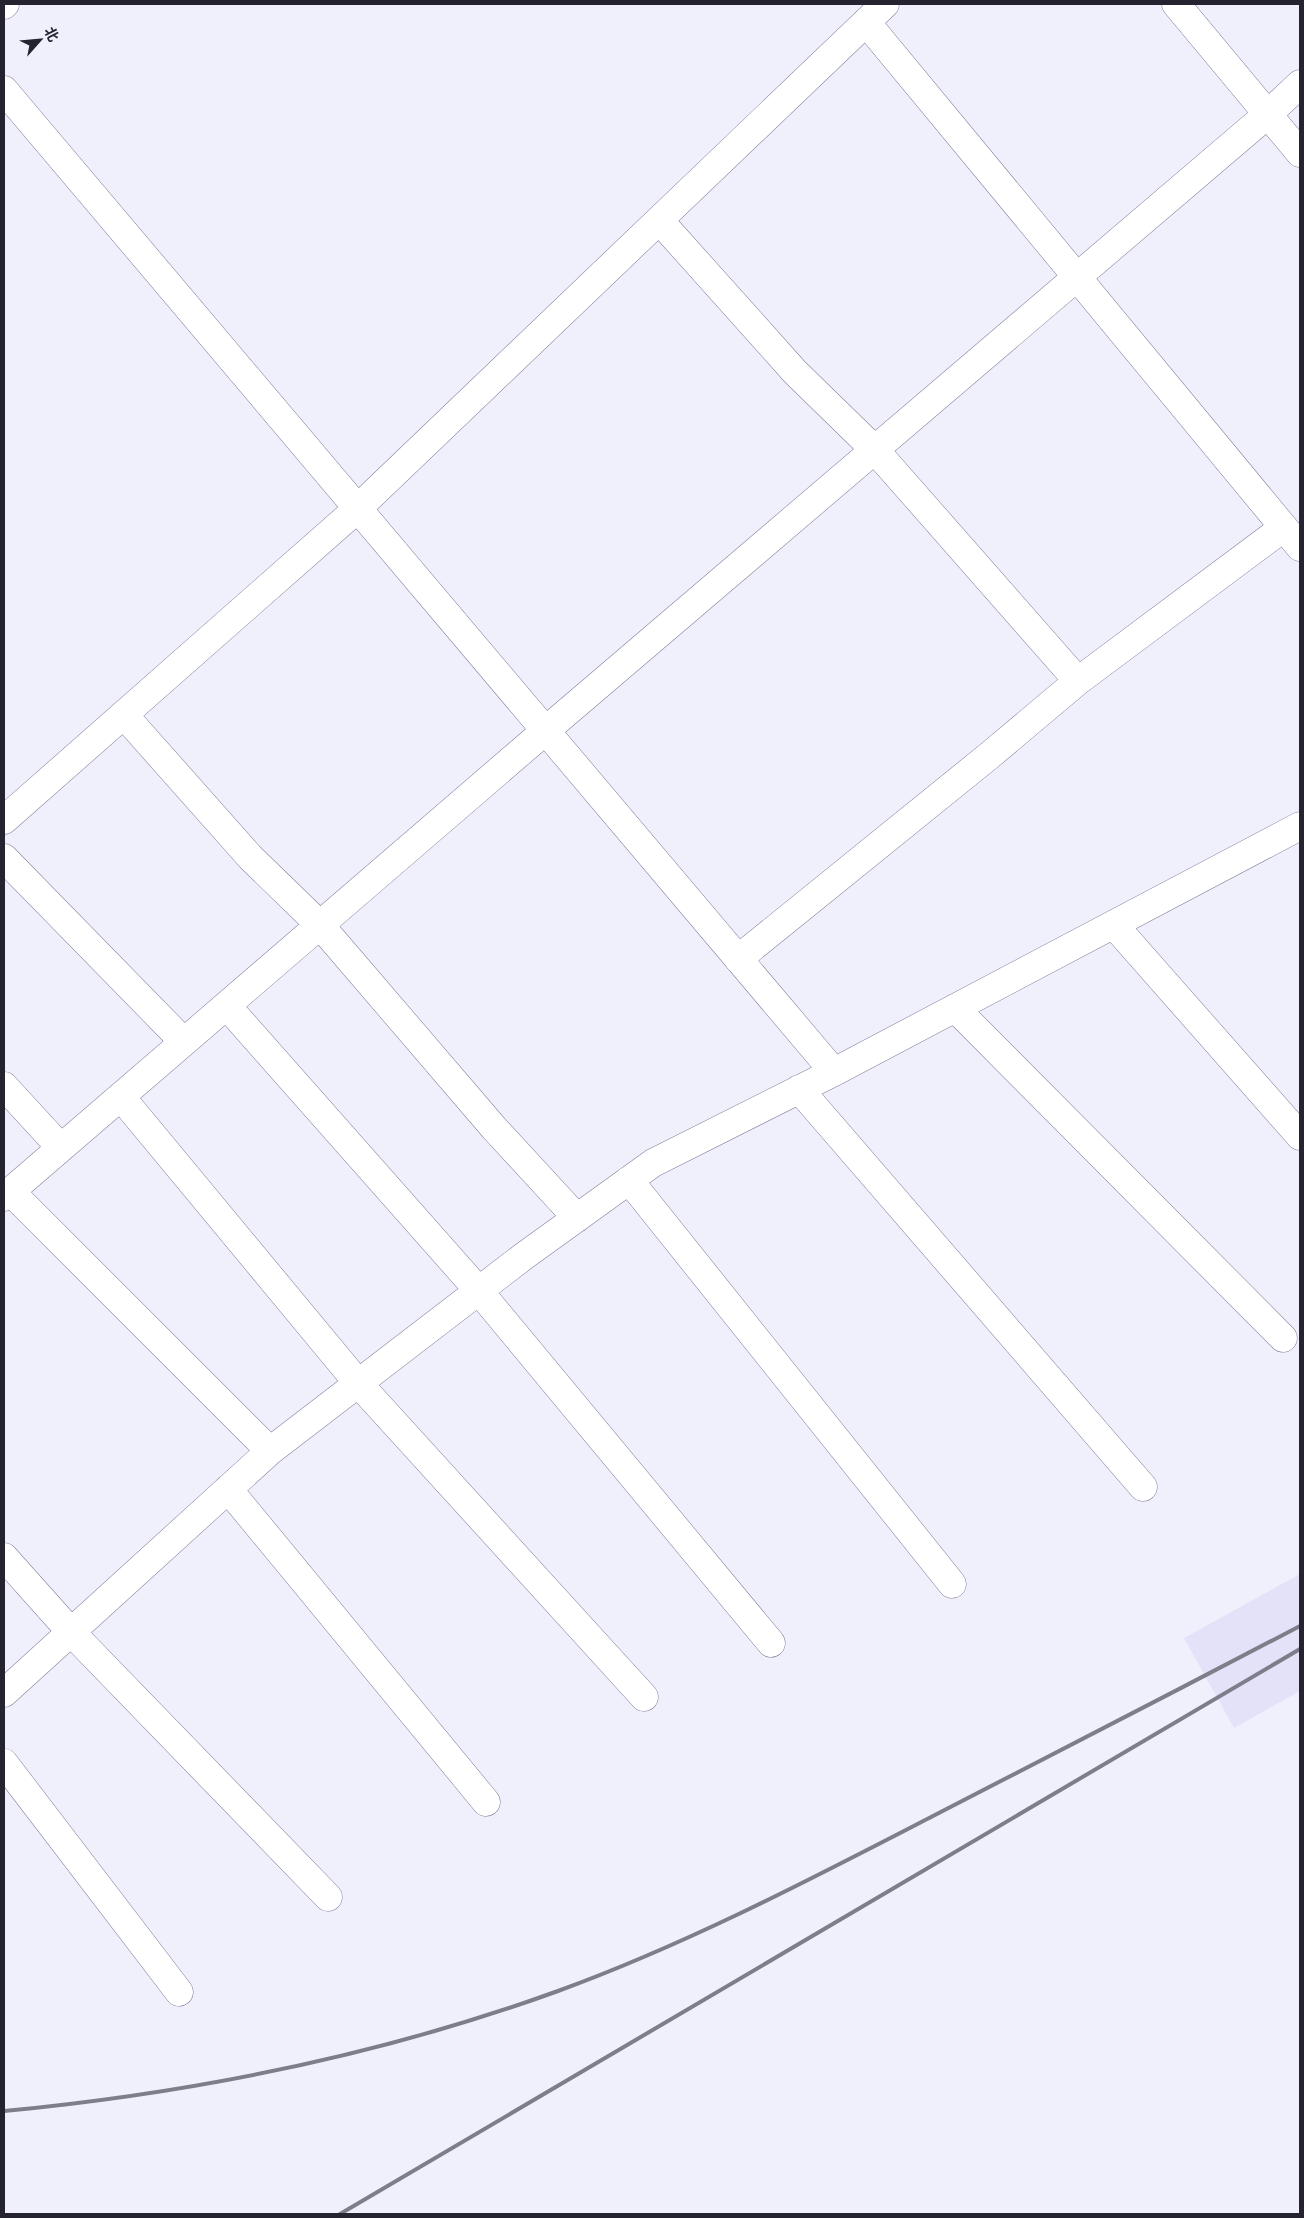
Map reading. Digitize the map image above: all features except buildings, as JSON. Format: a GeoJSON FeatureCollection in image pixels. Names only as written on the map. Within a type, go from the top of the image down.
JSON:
{"type":"FeatureCollection","features":[{"type":"Feature","properties":{"kind":"street"},"geometry":{"type":"LineString","coordinates":[[5,816],[124,715],[357,509],[885,4]]}},
{"type":"Feature","properties":{"kind":"street"},"geometry":{"type":"LineString","coordinates":[[1176,4],[1300,153]]}},
{"type":"Feature","properties":{"kind":"street"},"geometry":{"type":"LineString","coordinates":[[738,959],[983,761],[1078,681],[1292,538],[866,22]]}},
{"type":"Feature","properties":{"kind":"street"},"geometry":{"type":"LineString","coordinates":[[270,1451],[7,1194],[545,731],[1268,114],[1300,84]]}},
{"type":"Feature","properties":{"kind":"street"},"geometry":{"type":"LineString","coordinates":[[4,90],[834,1072]]}},
{"type":"Feature","properties":{"kind":"street"},"geometry":{"type":"LineString","coordinates":[[659,220],[795,372],[876,450],[1078,681]]}},
{"type":"Feature","properties":{"kind":"street"},"geometry":{"type":"LineString","coordinates":[[124,715],[250,857],[320,925],[494,1128],[577,1218]]}},
{"type":"Feature","properties":{"kind":"street"},"geometry":{"type":"LineString","coordinates":[[4,1693],[270,1451],[479,1291],[653,1163],[834,1072],[1300,826]]}},
{"type":"Feature","properties":{"kind":"street"},"geometry":{"type":"LineString","coordinates":[[4,858],[184,1042]]}},
{"type":"Feature","properties":{"kind":"street"},"geometry":{"type":"LineString","coordinates":[[1114,925],[1300,1136]]}},
{"type":"Feature","properties":{"kind":"street"},"geometry":{"type":"LineString","coordinates":[[226,1006],[479,1291],[770,1642]]}},
{"type":"Feature","properties":{"kind":"street"},"geometry":{"type":"LineString","coordinates":[[954,1008],[1283,1338]]}},
{"type":"Feature","properties":{"kind":"street"},"geometry":{"type":"LineString","coordinates":[[4,1086],[61,1148]]}},
{"type":"Feature","properties":{"kind":"street"},"geometry":{"type":"LineString","coordinates":[[799,1089],[1142,1487]]}},
{"type":"Feature","properties":{"kind":"street"},"geometry":{"type":"LineString","coordinates":[[121,1097],[358,1383],[644,1697]]}},
{"type":"Feature","properties":{"kind":"street"},"geometry":{"type":"LineString","coordinates":[[629,1180],[952,1584]]}},
{"type":"Feature","properties":{"kind":"street"},"geometry":{"type":"LineString","coordinates":[[228,1489],[486,1802]]}},
{"type":"Feature","properties":{"kind":"street"},"geometry":{"type":"LineString","coordinates":[[4,1557],[71,1632],[328,1897]]}},
{"type":"Feature","properties":{"kind":"street"},"geometry":{"type":"LineString","coordinates":[[4,1763],[179,1992]]}},
{"type":"Feature","properties":{"kind":"shaded area"},"geometry":{"type":"Polygon","coordinates":[[[1300,1574],[1300,1691],[1234,1728],[1184,1638],[1300,1574]]]}},
{"type":"Feature","properties":{"kind":"railway"},"geometry":{"type":"LineString","coordinates":[[4,2111],[145,2094],[284,2069],[422,2035],[558,1991],[654,1953],[795,1887],[1300,1626]]}},
{"type":"Feature","properties":{"kind":"railway"},"geometry":{"type":"LineString","coordinates":[[340,2214],[1300,1649]]}}]}
